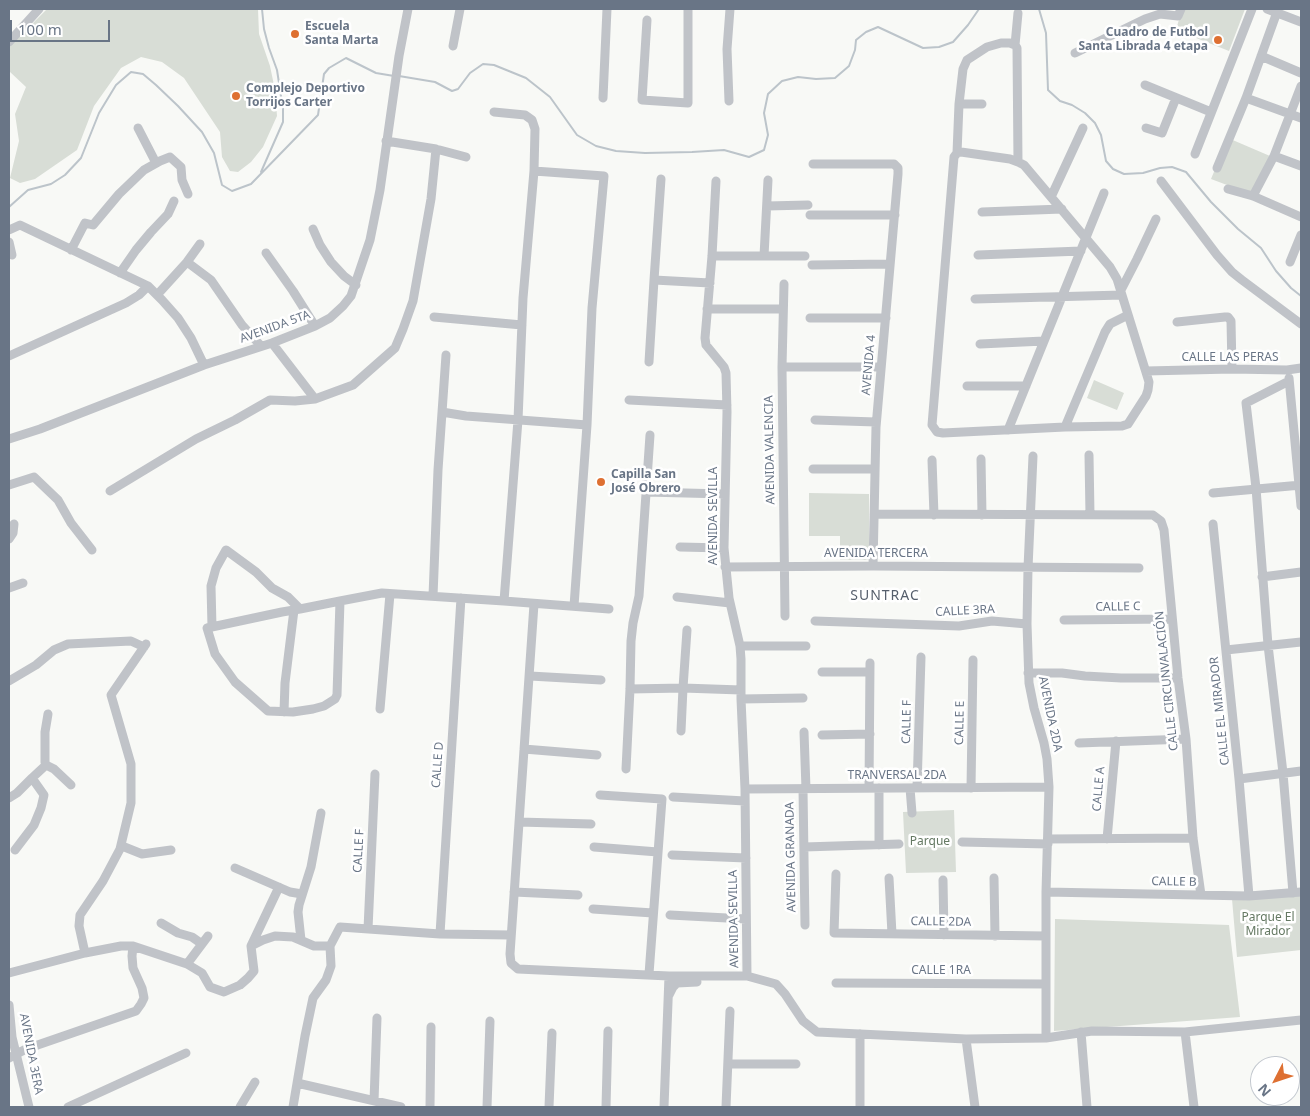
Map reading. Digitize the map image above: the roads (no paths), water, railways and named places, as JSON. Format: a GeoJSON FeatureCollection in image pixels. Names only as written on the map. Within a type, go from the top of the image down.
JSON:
{"type":"FeatureCollection","features":[{"type":"Feature","properties":{"kind":"street"},"geometry":{"type":"LineString","coordinates":[[9,42],[39,9]]}},
{"type":"Feature","properties":{"kind":"street","name":"AVENIDA 5TA"},"geometry":{"type":"LineString","coordinates":[[9,439],[204,365],[272,343],[315,326],[330,318],[343,306],[351,296],[356,285],[370,240],[380,190],[398,56],[408,9]]}},
{"type":"Feature","properties":{"kind":"street"},"geometry":{"type":"LineString","coordinates":[[453,46],[460,9]]}},
{"type":"Feature","properties":{"kind":"street"},"geometry":{"type":"LineString","coordinates":[[603,98],[607,9]]}},
{"type":"Feature","properties":{"kind":"street"},"geometry":{"type":"LineString","coordinates":[[647,20],[642,100],[688,102],[688,9]]}},
{"type":"Feature","properties":{"kind":"street"},"geometry":{"type":"LineString","coordinates":[[729,101],[727,49],[730,9]]}},
{"type":"Feature","properties":{"kind":"street"},"geometry":{"type":"LineString","coordinates":[[1075,53],[1145,19],[1160,14],[1178,16],[1181,9]]}},
{"type":"Feature","properties":{"kind":"street"},"geometry":{"type":"LineString","coordinates":[[1195,154],[1252,9]]}},
{"type":"Feature","properties":{"kind":"street"},"geometry":{"type":"LineString","coordinates":[[1267,9],[1301,22]]}},
{"type":"Feature","properties":{"kind":"street"},"geometry":{"type":"LineString","coordinates":[[1217,168],[1246,98],[1277,12]]}},
{"type":"Feature","properties":{"kind":"street"},"geometry":{"type":"LineString","coordinates":[[1018,13],[1015,45],[1018,162]]}},
{"type":"Feature","properties":{"kind":"street"},"geometry":{"type":"LineString","coordinates":[[957,153],[1000,157],[1024,165],[1086,237],[1118,279],[1149,382],[1146,396],[1128,424],[1122,426],[943,433],[937,432],[932,425],[963,69],[968,60],[993,44],[1010,43],[1015,45]]}},
{"type":"Feature","properties":{"kind":"street"},"geometry":{"type":"LineString","coordinates":[[1261,56],[1301,73]]}},
{"type":"Feature","properties":{"kind":"street"},"geometry":{"type":"LineString","coordinates":[[1145,85],[1211,112]]}},
{"type":"Feature","properties":{"kind":"street"},"geometry":{"type":"LineString","coordinates":[[1253,196],[1274,156],[1301,86]]}},
{"type":"Feature","properties":{"kind":"street"},"geometry":{"type":"LineString","coordinates":[[1146,128],[1162,133],[1176,98]]}},
{"type":"Feature","properties":{"kind":"street"},"geometry":{"type":"LineString","coordinates":[[1246,98],[1301,118]]}},
{"type":"Feature","properties":{"kind":"street"},"geometry":{"type":"LineString","coordinates":[[959,104],[982,104]]}},
{"type":"Feature","properties":{"kind":"street"},"geometry":{"type":"LineString","coordinates":[[494,112],[524,115],[532,120],[535,129],[534,171],[523,298],[518,420],[504,601]]}},
{"type":"Feature","properties":{"kind":"street"},"geometry":{"type":"LineString","coordinates":[[138,128],[156,163]]}},
{"type":"Feature","properties":{"kind":"street"},"geometry":{"type":"LineString","coordinates":[[1052,197],[1083,128]]}},
{"type":"Feature","properties":{"kind":"street"},"geometry":{"type":"LineString","coordinates":[[386,141],[436,149],[466,157]]}},
{"type":"Feature","properties":{"kind":"street"},"geometry":{"type":"LineString","coordinates":[[110,490],[196,439],[270,400],[295,401],[315,398],[353,385],[395,348],[413,301],[432,198],[436,149]]}},
{"type":"Feature","properties":{"kind":"street"},"geometry":{"type":"LineString","coordinates":[[1274,156],[1301,166]]}},
{"type":"Feature","properties":{"kind":"street"},"geometry":{"type":"LineString","coordinates":[[71,250],[85,223],[93,225],[119,194],[144,170],[156,163],[170,157],[181,167],[182,180],[188,194]]}},
{"type":"Feature","properties":{"kind":"street","name":"AVENIDA 4"},"geometry":{"type":"LineString","coordinates":[[813,164],[894,164],[898,168],[876,422],[873,566]]}},
{"type":"Feature","properties":{"kind":"street"},"geometry":{"type":"LineString","coordinates":[[534,171],[604,176],[592,308],[587,425],[574,606]]}},
{"type":"Feature","properties":{"kind":"street"},"geometry":{"type":"LineString","coordinates":[[649,362],[661,179]]}},
{"type":"Feature","properties":{"kind":"street"},"geometry":{"type":"LineString","coordinates":[[764,256],[768,180]]}},
{"type":"Feature","properties":{"kind":"street","name":"AVENIDA SEVILLA"},"geometry":{"type":"LineString","coordinates":[[716,181],[705,338],[706,345],[724,367],[726,373],[724,548],[730,603],[740,646],[745,789],[747,976]]}},
{"type":"Feature","properties":{"kind":"street"},"geometry":{"type":"LineString","coordinates":[[1161,181],[1232,272],[1301,324]]}},
{"type":"Feature","properties":{"kind":"street"},"geometry":{"type":"LineString","coordinates":[[1228,189],[1253,196],[1301,216]]}},
{"type":"Feature","properties":{"kind":"street"},"geometry":{"type":"LineString","coordinates":[[1008,430],[1104,193]]}},
{"type":"Feature","properties":{"kind":"street"},"geometry":{"type":"LineString","coordinates":[[120,273],[136,250],[168,214],[174,201]]}},
{"type":"Feature","properties":{"kind":"street"},"geometry":{"type":"LineString","coordinates":[[766,206],[808,205]]}},
{"type":"Feature","properties":{"kind":"street"},"geometry":{"type":"LineString","coordinates":[[982,212],[1062,209]]}},
{"type":"Feature","properties":{"kind":"street"},"geometry":{"type":"LineString","coordinates":[[810,215],[895,215]]}},
{"type":"Feature","properties":{"kind":"street"},"geometry":{"type":"LineString","coordinates":[[1121,292],[1156,219]]}},
{"type":"Feature","properties":{"kind":"street"},"geometry":{"type":"LineString","coordinates":[[9,230],[20,225],[148,286],[178,318],[191,338],[204,365]]}},
{"type":"Feature","properties":{"kind":"street"},"geometry":{"type":"LineString","coordinates":[[313,229],[320,245],[331,262],[344,276],[356,285]]}},
{"type":"Feature","properties":{"kind":"street"},"geometry":{"type":"LineString","coordinates":[[1290,262],[1301,235]]}},
{"type":"Feature","properties":{"kind":"street"},"geometry":{"type":"LineString","coordinates":[[9,242],[12,255]]}},
{"type":"Feature","properties":{"kind":"street"},"geometry":{"type":"LineString","coordinates":[[157,295],[187,262],[200,244]]}},
{"type":"Feature","properties":{"kind":"street"},"geometry":{"type":"LineString","coordinates":[[978,255],[1081,251]]}},
{"type":"Feature","properties":{"kind":"street"},"geometry":{"type":"LineString","coordinates":[[266,253],[315,326]]}},
{"type":"Feature","properties":{"kind":"street"},"geometry":{"type":"LineString","coordinates":[[712,256],[805,256]]}},
{"type":"Feature","properties":{"kind":"street"},"geometry":{"type":"LineString","coordinates":[[187,262],[211,280],[242,325],[261,346]]}},
{"type":"Feature","properties":{"kind":"street"},"geometry":{"type":"LineString","coordinates":[[812,264],[890,264]]}},
{"type":"Feature","properties":{"kind":"street"},"geometry":{"type":"LineString","coordinates":[[654,280],[710,283]]}},
{"type":"Feature","properties":{"kind":"street","name":"AVENIDA VALENCIA"},"geometry":{"type":"LineString","coordinates":[[784,284],[782,367],[785,616]]}},
{"type":"Feature","properties":{"kind":"street"},"geometry":{"type":"LineString","coordinates":[[9,356],[126,303],[139,295],[148,286]]}},
{"type":"Feature","properties":{"kind":"street"},"geometry":{"type":"LineString","coordinates":[[975,298],[1062,297],[1121,292]]}},
{"type":"Feature","properties":{"kind":"street"},"geometry":{"type":"LineString","coordinates":[[707,309],[783,309]]}},
{"type":"Feature","properties":{"kind":"street"},"geometry":{"type":"LineString","coordinates":[[1065,427],[1105,332],[1110,324],[1128,315]]}},
{"type":"Feature","properties":{"kind":"street"},"geometry":{"type":"LineString","coordinates":[[434,317],[522,325]]}},
{"type":"Feature","properties":{"kind":"street"},"geometry":{"type":"LineString","coordinates":[[810,318],[886,318]]}},
{"type":"Feature","properties":{"kind":"street"},"geometry":{"type":"LineString","coordinates":[[1177,322],[1228,318],[1230,321],[1232,369]]}},
{"type":"Feature","properties":{"kind":"street"},"geometry":{"type":"LineString","coordinates":[[980,344],[1044,341]]}},
{"type":"Feature","properties":{"kind":"street"},"geometry":{"type":"LineString","coordinates":[[272,343],[315,398]]}},
{"type":"Feature","properties":{"kind":"street"},"geometry":{"type":"LineString","coordinates":[[433,596],[446,355]]}},
{"type":"Feature","properties":{"kind":"street"},"geometry":{"type":"LineString","coordinates":[[782,367],[881,367]]}},
{"type":"Feature","properties":{"kind":"street","name":"CALLE LAS PERAS"},"geometry":{"type":"LineString","coordinates":[[1146,371],[1288,370],[1301,368]]}},
{"type":"Feature","properties":{"kind":"street"},"geometry":{"type":"LineString","coordinates":[[1288,370],[1301,506]]}},
{"type":"Feature","properties":{"kind":"street"},"geometry":{"type":"LineString","coordinates":[[1149,382],[1159,371]]}},
{"type":"Feature","properties":{"kind":"street"},"geometry":{"type":"LineString","coordinates":[[1289,381],[1246,403],[1256,488],[1268,645],[1297,892]]}},
{"type":"Feature","properties":{"kind":"street"},"geometry":{"type":"LineString","coordinates":[[967,386],[1026,386]]}},
{"type":"Feature","properties":{"kind":"street"},"geometry":{"type":"LineString","coordinates":[[629,400],[727,405]]}},
{"type":"Feature","properties":{"kind":"street"},"geometry":{"type":"LineString","coordinates":[[442,412],[466,416],[587,425]]}},
{"type":"Feature","properties":{"kind":"street"},"geometry":{"type":"LineString","coordinates":[[815,420],[876,422]]}},
{"type":"Feature","properties":{"kind":"street"},"geometry":{"type":"LineString","coordinates":[[626,769],[632,623],[640,596],[650,435]]}},
{"type":"Feature","properties":{"kind":"street"},"geometry":{"type":"LineString","coordinates":[[874,514],[1090,515],[1089,455]]}},
{"type":"Feature","properties":{"kind":"street","name":"AVENIDA 2DA"},"geometry":{"type":"LineString","coordinates":[[1033,456],[1026,624],[1028,674],[1031,695],[1047,759],[1049,787],[1046,892],[1046,1038]]}},
{"type":"Feature","properties":{"kind":"street"},"geometry":{"type":"LineString","coordinates":[[982,459],[982,515]]}},
{"type":"Feature","properties":{"kind":"street"},"geometry":{"type":"LineString","coordinates":[[932,460],[934,515]]}},
{"type":"Feature","properties":{"kind":"street"},"geometry":{"type":"LineString","coordinates":[[813,469],[875,469]]}},
{"type":"Feature","properties":{"kind":"street"},"geometry":{"type":"LineString","coordinates":[[9,485],[34,477],[58,500],[71,523],[92,550]]}},
{"type":"Feature","properties":{"kind":"street"},"geometry":{"type":"LineString","coordinates":[[1213,493],[1300,485]]}},
{"type":"Feature","properties":{"kind":"street"},"geometry":{"type":"LineString","coordinates":[[646,492],[725,494]]}},
{"type":"Feature","properties":{"kind":"street","name":"CALLE CIRCUNVALACIÓN"},"geometry":{"type":"LineString","coordinates":[[1090,515],[1153,515],[1161,521],[1164,530],[1178,678],[1186,739],[1193,838],[1201,895]]}},
{"type":"Feature","properties":{"kind":"street"},"geometry":{"type":"LineString","coordinates":[[9,539],[13,533],[14,524]]}},
{"type":"Feature","properties":{"kind":"street","name":"CALLE EL MIRADOR"},"geometry":{"type":"LineString","coordinates":[[1213,524],[1249,896]]}},
{"type":"Feature","properties":{"kind":"street"},"geometry":{"type":"LineString","coordinates":[[680,546],[724,548]]}},
{"type":"Feature","properties":{"kind":"street"},"geometry":{"type":"LineString","coordinates":[[212,627],[211,586],[216,568],[226,550],[256,572],[272,588],[288,597],[297,610],[285,683],[284,712]]}},
{"type":"Feature","properties":{"kind":"street","name":"AVENIDA TERCERA"},"geometry":{"type":"LineString","coordinates":[[725,566],[1139,568]]}},
{"type":"Feature","properties":{"kind":"street"},"geometry":{"type":"LineString","coordinates":[[1262,577],[1301,572]]}},
{"type":"Feature","properties":{"kind":"street"},"geometry":{"type":"LineString","coordinates":[[9,588],[23,583]]}},
{"type":"Feature","properties":{"kind":"street"},"geometry":{"type":"LineString","coordinates":[[340,601],[337,694],[335,699],[324,706],[293,712],[268,711],[235,682],[215,654],[207,628],[340,601],[382,593],[609,609]]}},
{"type":"Feature","properties":{"kind":"street"},"geometry":{"type":"LineString","coordinates":[[380,709],[390,594]]}},
{"type":"Feature","properties":{"kind":"street"},"geometry":{"type":"LineString","coordinates":[[677,597],[730,603]]}},
{"type":"Feature","properties":{"kind":"street","name":"CALLE D"},"geometry":{"type":"LineString","coordinates":[[440,934],[461,598]]}},
{"type":"Feature","properties":{"kind":"street"},"geometry":{"type":"LineString","coordinates":[[534,604],[510,954],[511,963],[518,969],[669,976],[747,976],[776,984],[803,1021],[817,1032],[966,1038],[1046,1038],[1092,1031],[1185,1032],[1301,1020]]}},
{"type":"Feature","properties":{"kind":"street","name":"CALLE C"},"geometry":{"type":"LineString","coordinates":[[1064,620],[1172,619]]}},
{"type":"Feature","properties":{"kind":"street","name":"CALLE 3RA"},"geometry":{"type":"LineString","coordinates":[[815,621],[959,626],[992,621],[1026,624]]}},
{"type":"Feature","properties":{"kind":"street"},"geometry":{"type":"LineString","coordinates":[[681,731],[688,630]]}},
{"type":"Feature","properties":{"kind":"street"},"geometry":{"type":"LineString","coordinates":[[9,681],[36,665],[54,650],[68,644],[131,641],[145,646],[111,695],[131,764],[132,803],[122,846],[103,881],[80,915],[79,926],[85,953]]}},
{"type":"Feature","properties":{"kind":"street"},"geometry":{"type":"LineString","coordinates":[[1226,650],[1301,642]]}},
{"type":"Feature","properties":{"kind":"street"},"geometry":{"type":"LineString","coordinates":[[740,646],[806,646]]}},
{"type":"Feature","properties":{"kind":"street","name":"CALLE F"},"geometry":{"type":"LineString","coordinates":[[912,812],[921,657]]}},
{"type":"Feature","properties":{"kind":"street","name":"CALLE E"},"geometry":{"type":"LineString","coordinates":[[971,788],[973,660]]}},
{"type":"Feature","properties":{"kind":"street"},"geometry":{"type":"LineString","coordinates":[[870,663],[870,734],[880,845]]}},
{"type":"Feature","properties":{"kind":"street"},"geometry":{"type":"LineString","coordinates":[[822,672],[870,672]]}},
{"type":"Feature","properties":{"kind":"street"},"geometry":{"type":"LineString","coordinates":[[1028,674],[1062,673],[1085,676],[1178,678]]}},
{"type":"Feature","properties":{"kind":"street"},"geometry":{"type":"LineString","coordinates":[[530,676],[601,680]]}},
{"type":"Feature","properties":{"kind":"street"},"geometry":{"type":"LineString","coordinates":[[630,689],[683,688],[803,698]]}},
{"type":"Feature","properties":{"kind":"street"},"geometry":{"type":"LineString","coordinates":[[46,765],[45,732],[48,714]]}},
{"type":"Feature","properties":{"kind":"street","name":"AVENIDA GRANADA"},"geometry":{"type":"LineString","coordinates":[[804,732],[805,925]]}},
{"type":"Feature","properties":{"kind":"street"},"geometry":{"type":"LineString","coordinates":[[822,735],[870,734]]}},
{"type":"Feature","properties":{"kind":"street"},"geometry":{"type":"LineString","coordinates":[[1080,743],[1186,739]]}},
{"type":"Feature","properties":{"kind":"street","name":"CALLE A"},"geometry":{"type":"LineString","coordinates":[[1107,839],[1116,741]]}},
{"type":"Feature","properties":{"kind":"street"},"geometry":{"type":"LineString","coordinates":[[524,749],[597,755]]}},
{"type":"Feature","properties":{"kind":"street"},"geometry":{"type":"LineString","coordinates":[[9,798],[18,793],[46,765]]}},
{"type":"Feature","properties":{"kind":"street"},"geometry":{"type":"LineString","coordinates":[[46,765],[54,769],[71,785]]}},
{"type":"Feature","properties":{"kind":"street"},"geometry":{"type":"LineString","coordinates":[[1239,779],[1301,771]]}},
{"type":"Feature","properties":{"kind":"street","name":"CALLE F"},"geometry":{"type":"LineString","coordinates":[[368,929],[376,774]]}},
{"type":"Feature","properties":{"kind":"street"},"geometry":{"type":"LineString","coordinates":[[15,850],[34,826],[41,808],[44,795],[32,778]]}},
{"type":"Feature","properties":{"kind":"street","name":"TRANVERSAL 2DA"},"geometry":{"type":"LineString","coordinates":[[745,789],[1049,787]]}},
{"type":"Feature","properties":{"kind":"street"},"geometry":{"type":"LineString","coordinates":[[600,795],[662,799],[649,974]]}},
{"type":"Feature","properties":{"kind":"street"},"geometry":{"type":"LineString","coordinates":[[673,797],[745,800]]}},
{"type":"Feature","properties":{"kind":"street"},"geometry":{"type":"LineString","coordinates":[[301,940],[298,912],[311,867],[321,813]]}},
{"type":"Feature","properties":{"kind":"street"},"geometry":{"type":"LineString","coordinates":[[519,822],[591,824]]}},
{"type":"Feature","properties":{"kind":"street"},"geometry":{"type":"LineString","coordinates":[[962,842],[1193,838]]}},
{"type":"Feature","properties":{"kind":"street"},"geometry":{"type":"LineString","coordinates":[[804,847],[899,844]]}},
{"type":"Feature","properties":{"kind":"street"},"geometry":{"type":"LineString","coordinates":[[122,846],[142,854],[171,850]]}},
{"type":"Feature","properties":{"kind":"street"},"geometry":{"type":"LineString","coordinates":[[594,847],[658,852]]}},
{"type":"Feature","properties":{"kind":"street"},"geometry":{"type":"LineString","coordinates":[[672,855],[746,858]]}},
{"type":"Feature","properties":{"kind":"street"},"geometry":{"type":"LineString","coordinates":[[235,868],[279,888],[302,894]]}},
{"type":"Feature","properties":{"kind":"street","name":"CALLE 2DA"},"geometry":{"type":"LineString","coordinates":[[836,874],[834,933],[1046,936]]}},
{"type":"Feature","properties":{"kind":"street"},"geometry":{"type":"LineString","coordinates":[[889,878],[892,934]]}},
{"type":"Feature","properties":{"kind":"street"},"geometry":{"type":"LineString","coordinates":[[994,878],[995,936]]}},
{"type":"Feature","properties":{"kind":"street"},"geometry":{"type":"LineString","coordinates":[[943,880],[944,935]]}},
{"type":"Feature","properties":{"kind":"street"},"geometry":{"type":"LineString","coordinates":[[9,973],[85,953],[121,946],[133,946],[187,964],[202,973],[210,987],[224,992],[240,985],[254,971],[251,946],[279,888]]}},
{"type":"Feature","properties":{"kind":"street"},"geometry":{"type":"LineString","coordinates":[[514,892],[578,895]]}},
{"type":"Feature","properties":{"kind":"street","name":"CALLE B"},"geometry":{"type":"LineString","coordinates":[[1046,892],[1249,896],[1297,892]]}},
{"type":"Feature","properties":{"kind":"street"},"geometry":{"type":"LineString","coordinates":[[593,908],[654,912]]}},
{"type":"Feature","properties":{"kind":"street"},"geometry":{"type":"LineString","coordinates":[[670,915],[746,919]]}},
{"type":"Feature","properties":{"kind":"street"},"geometry":{"type":"LineString","coordinates":[[161,924],[202,944]]}},
{"type":"Feature","properties":{"kind":"street"},"geometry":{"type":"LineString","coordinates":[[294,1107],[313,998],[326,980],[330,966],[330,946],[340,927],[440,934],[511,935]]}},
{"type":"Feature","properties":{"kind":"street"},"geometry":{"type":"LineString","coordinates":[[187,964],[208,936]]}},
{"type":"Feature","properties":{"kind":"street"},"geometry":{"type":"LineString","coordinates":[[251,946],[275,936],[293,937],[314,946],[330,946]]}},
{"type":"Feature","properties":{"kind":"street"},"geometry":{"type":"LineString","coordinates":[[12,1056],[26,1049],[136,1011],[144,998],[142,988],[133,968],[133,946]]}},
{"type":"Feature","properties":{"kind":"street"},"geometry":{"type":"LineString","coordinates":[[664,1107],[669,976]]}},
{"type":"Feature","properties":{"kind":"street"},"geometry":{"type":"LineString","coordinates":[[669,995],[677,983],[711,982],[719,976]]}},
{"type":"Feature","properties":{"kind":"street","name":"CALLE 1RA"},"geometry":{"type":"LineString","coordinates":[[836,983],[1046,984]]}},
{"type":"Feature","properties":{"kind":"street","name":"AVENIDA 3ERA"},"geometry":{"type":"LineString","coordinates":[[9,1005],[12,1056],[29,1107]]}},
{"type":"Feature","properties":{"kind":"street"},"geometry":{"type":"LineString","coordinates":[[726,1107],[730,1011]]}},
{"type":"Feature","properties":{"kind":"street"},"geometry":{"type":"LineString","coordinates":[[374,1101],[377,1018]]}},
{"type":"Feature","properties":{"kind":"street"},"geometry":{"type":"LineString","coordinates":[[487,1107],[490,1021]]}},
{"type":"Feature","properties":{"kind":"street"},"geometry":{"type":"LineString","coordinates":[[430,1107],[431,1027]]}},
{"type":"Feature","properties":{"kind":"street"},"geometry":{"type":"LineString","coordinates":[[606,1107],[608,1032]]}},
{"type":"Feature","properties":{"kind":"street"},"geometry":{"type":"LineString","coordinates":[[1081,1032],[1087,1107]]}},
{"type":"Feature","properties":{"kind":"street"},"geometry":{"type":"LineString","coordinates":[[1185,1032],[1194,1107]]}},
{"type":"Feature","properties":{"kind":"street"},"geometry":{"type":"LineString","coordinates":[[549,1107],[552,1033]]}},
{"type":"Feature","properties":{"kind":"street"},"geometry":{"type":"LineString","coordinates":[[860,1034],[860,1107]]}},
{"type":"Feature","properties":{"kind":"street"},"geometry":{"type":"LineString","coordinates":[[966,1038],[975,1107]]}},
{"type":"Feature","properties":{"kind":"street"},"geometry":{"type":"LineString","coordinates":[[68,1107],[186,1053]]}},
{"type":"Feature","properties":{"kind":"street"},"geometry":{"type":"LineString","coordinates":[[728,1064],[796,1064]]}},
{"type":"Feature","properties":{"kind":"street"},"geometry":{"type":"LineString","coordinates":[[240,1107],[255,1082]]}},
{"type":"Feature","properties":{"kind":"street"},"geometry":{"type":"LineString","coordinates":[[297,1083],[401,1107]]}},
{"type":"Feature","properties":{"kind":"waterway"},"geometry":{"type":"LineString","coordinates":[[261,172],[283,122],[277,70],[264,29],[262,9]]}},
{"type":"Feature","properties":{"kind":"waterway"},"geometry":{"type":"LineString","coordinates":[[399,76],[435,82],[452,91],[458,89],[470,73],[483,64],[494,65],[526,78],[550,97],[577,135],[596,146],[616,151],[645,153],[724,150],[749,157],[764,150],[768,135],[764,113],[768,94],[782,81],[798,77],[816,79],[835,78],[849,66],[855,50],[856,40],[866,32],[878,27],[923,48],[939,47],[953,42],[979,9]]}},
{"type":"Feature","properties":{"kind":"waterway"},"geometry":{"type":"LineString","coordinates":[[1039,9],[1046,33],[1048,90],[1060,101],[1072,105],[1085,113],[1095,123],[1101,135],[1106,161],[1113,169],[1124,174],[1143,173],[1172,167],[1186,172],[1211,202],[1238,229],[1261,248],[1276,271],[1301,296]]}},
{"type":"Feature","properties":{"kind":"waterway"},"geometry":{"type":"LineString","coordinates":[[9,207],[28,190],[51,184],[65,175],[81,158],[99,113],[116,85],[131,72],[143,74],[178,106],[202,132],[214,153],[222,185],[232,191],[251,184],[318,115],[324,74],[329,68],[346,58],[376,73],[394,76]]}},
{"type":"Feature","properties":{"kind":"place","name":"Escuela Santa Marta"},"geometry":{"type":"Point","coordinates":[295,34]}},
{"type":"Feature","properties":{"kind":"place","name":"Cuadro de Futbol Santa Librada 4 etapa"},"geometry":{"type":"Point","coordinates":[1218,40]}},
{"type":"Feature","properties":{"kind":"place","name":"Complejo Deportivo Torrijos Carter"},"geometry":{"type":"Point","coordinates":[236,96]}},
{"type":"Feature","properties":{"kind":"place","name":"Capilla San José Obrero"},"geometry":{"type":"Point","coordinates":[601,482]}},
{"type":"Feature","properties":{"kind":"district","name":"SUNTRAC"},"geometry":{"type":"Point","coordinates":[885,596]}},
{"type":"Feature","properties":{"kind":"park label","name":"Parque"},"geometry":{"type":"Point","coordinates":[930,842]}},
{"type":"Feature","properties":{"kind":"park label","name":"Parque El Mirador"},"geometry":{"type":"Point","coordinates":[1268,925]}}]}
